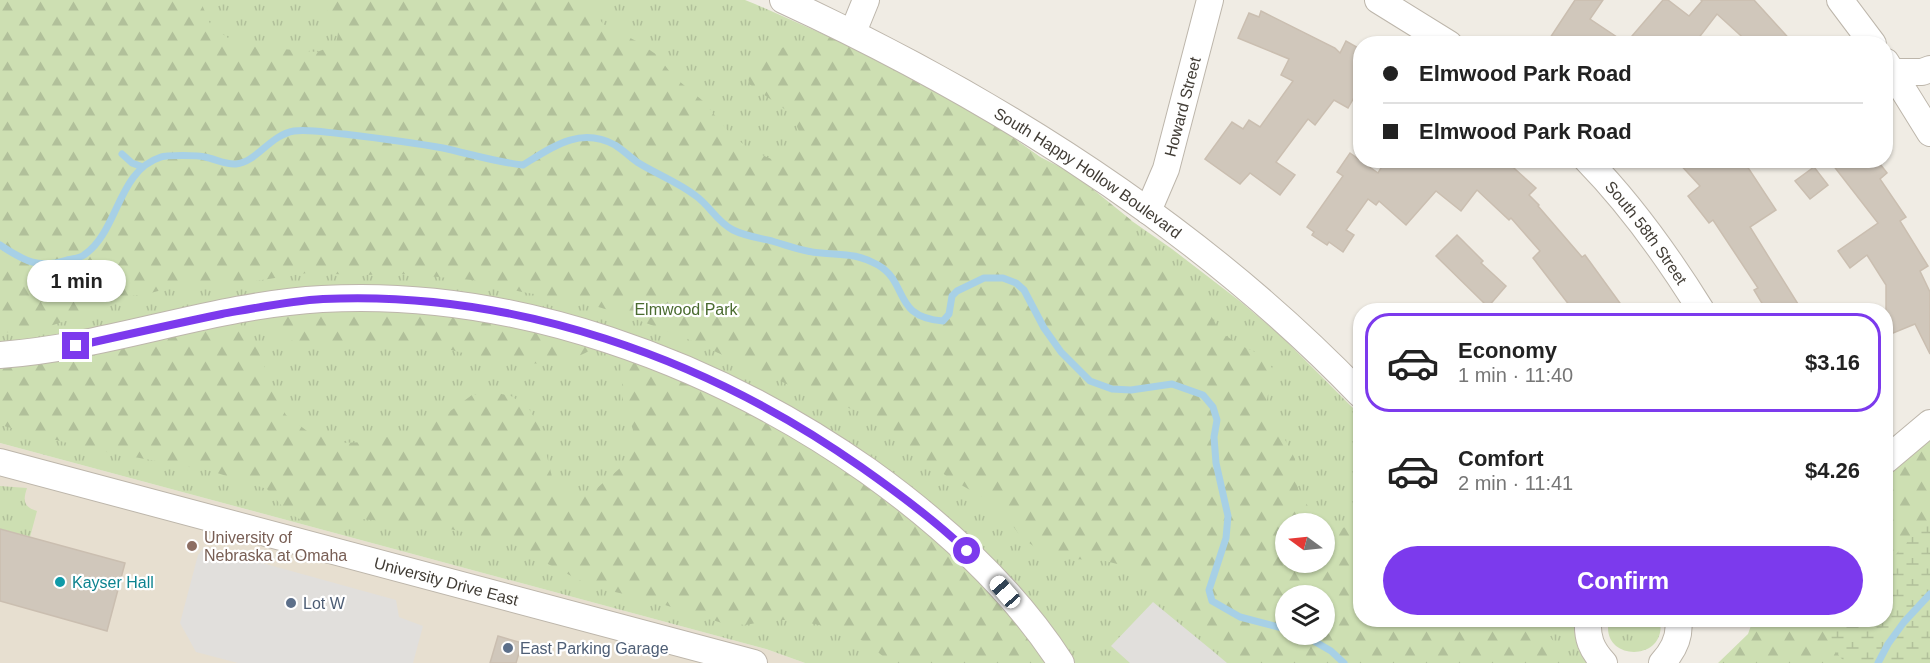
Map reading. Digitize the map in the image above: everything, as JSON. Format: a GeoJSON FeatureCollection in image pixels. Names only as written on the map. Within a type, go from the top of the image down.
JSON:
{"type":"FeatureCollection","features":[{"type":"Feature","properties":{"kind":"street","name":"South Happy Hollow Boulevard"},"geometry":{"type":"LineString","coordinates":[[783,0],[853,32],[922,68],[999,112],[1069,157],[1148,211],[1285,319],[1353,387]]}},
{"type":"Feature","properties":{"kind":"street"},"geometry":{"type":"LineString","coordinates":[[853,32],[866,0]]}},
{"type":"Feature","properties":{"kind":"street","name":"Howard Street"},"geometry":{"type":"LineString","coordinates":[[1148,211],[1166,169],[1210,0]]}},
{"type":"Feature","properties":{"kind":"street"},"geometry":{"type":"LineString","coordinates":[[1378,0],[1436,36]]}},
{"type":"Feature","properties":{"kind":"street"},"geometry":{"type":"LineString","coordinates":[[1840,0],[1867,36]]}},
{"type":"Feature","properties":{"kind":"street"},"geometry":{"type":"LineString","coordinates":[[1893,68],[1922,72],[1930,69]]}},
{"type":"Feature","properties":{"kind":"street"},"geometry":{"type":"LineString","coordinates":[[1893,73],[1930,133]]}},
{"type":"Feature","properties":{"kind":"street","name":"South 58th Street"},"geometry":{"type":"LineString","coordinates":[[1594,168],[1642,224],[1697,303]]}},
{"type":"Feature","properties":{"kind":"street"},"geometry":{"type":"LineString","coordinates":[[0,355],[76,346],[267,305],[320,299],[376,298],[425,301],[539,321],[597,337],[650,354],[749,397],[862,467],[926,515],[975,559],[1016,604],[1061,663]]}},
{"type":"Feature","properties":{"kind":"street"},"geometry":{"type":"LineString","coordinates":[[1893,454],[1930,423]]}},
{"type":"Feature","properties":{"kind":"street","name":"University Drive East"},"geometry":{"type":"LineString","coordinates":[[0,462],[754,663]]}},
{"type":"Feature","properties":{"kind":"street"},"geometry":{"type":"LineString","coordinates":[[1662,663],[1671,653],[1677,630]]}},
{"type":"Feature","properties":{"kind":"shaded area","name":"University of Nebraska at Omaha"},"geometry":{"type":"Polygon","coordinates":[[[0,443],[766,649],[805,663],[0,663],[0,443]]]}},
{"type":"Feature","properties":{"kind":"shaded area","name":"Lot W"},"geometry":{"type":"Polygon","coordinates":[[[204,547],[396,600],[399,617],[423,626],[413,663],[238,663],[196,652],[180,623],[198,555],[204,547]]]}},
{"type":"Feature","properties":{"kind":"shaded area"},"geometry":{"type":"Polygon","coordinates":[[[1153,602],[1227,663],[1130,663],[1111,646],[1153,602]]]}},
{"type":"Feature","properties":{"kind":"green space","name":"Elmwood Park"},"geometry":{"type":"Polygon","coordinates":[[[0,0],[745,0],[877,58],[1000,129],[1172,249],[1241,302],[1281,336],[1353,408],[1353,627],[1577,627],[1591,663],[805,663],[766,649],[0,443],[0,0]]]}},
{"type":"Feature","properties":{"kind":"green space"},"geometry":{"type":"Polygon","coordinates":[[[0,0],[200,0],[211,26],[238,45],[317,52],[335,45],[338,30],[331,14],[314,0],[586,0],[603,24],[638,42],[657,55],[673,76],[703,101],[727,130],[750,150],[776,161],[796,147],[800,133],[790,113],[749,84],[748,72],[757,56],[815,37],[830,35],[968,105],[1040,157],[1074,174],[1131,220],[1141,249],[1207,308],[1220,332],[1240,345],[1266,357],[1273,370],[1265,409],[1280,430],[1295,459],[1298,489],[1312,513],[1275,513],[1275,573],[1335,573],[1335,529],[1353,526],[1353,627],[1542,627],[1568,663],[1247,663],[1142,570],[1101,560],[1070,559],[1042,552],[1022,538],[1006,517],[984,498],[949,478],[911,449],[896,432],[866,414],[811,395],[683,337],[622,314],[578,301],[522,292],[472,280],[405,274],[307,273],[242,283],[184,284],[147,294],[113,298],[75,318],[28,333],[0,332],[0,0]]]}},
{"type":"Feature","properties":{"kind":"green space"},"geometry":{"type":"Polygon","coordinates":[[[356,291],[591,341],[592,349],[577,357],[560,361],[525,363],[455,351],[424,342],[320,345],[284,337],[274,328],[266,313],[356,291]]]}},
{"type":"Feature","properties":{"kind":"green space"},"geometry":{"type":"Polygon","coordinates":[[[225,318],[240,324],[256,345],[277,399],[286,415],[307,431],[339,443],[367,442],[430,426],[472,395],[492,392],[511,396],[528,407],[540,428],[556,493],[574,496],[596,489],[619,469],[629,451],[633,430],[623,401],[620,349],[633,338],[654,341],[694,360],[922,504],[1049,663],[891,663],[867,643],[837,629],[796,620],[770,620],[746,625],[722,623],[646,599],[593,587],[540,560],[515,544],[450,529],[353,518],[332,523],[305,522],[287,512],[267,489],[211,471],[90,449],[0,425],[0,347],[225,318]]]}},
{"type":"Feature","properties":{"kind":"green space"},"geometry":{"type":"Polygon","coordinates":[[[1930,419],[1930,663],[1718,663],[1748,634],[1750,627],[1893,627],[1893,442],[1930,419]]]}},
{"type":"Feature","properties":{"kind":"green space"},"geometry":{"type":"Polygon","coordinates":[[[0,486],[27,488],[25,502],[37,511],[30,537],[0,529],[0,486]]]}},
{"type":"Feature","properties":{"kind":"green space"},"geometry":{"type":"Polygon","coordinates":[[[1930,519],[1930,663],[1847,663],[1834,649],[1831,638],[1834,627],[1893,627],[1893,557],[1930,519]]]}},
{"type":"Feature","properties":{"kind":"green space"},"geometry":{"type":"Polygon","coordinates":[[[1609,627],[1660,627],[1660,634],[1654,644],[1645,650],[1634,652],[1623,650],[1614,644],[1609,634],[1609,627]]]}},
{"type":"Feature","properties":{"kind":"building"},"geometry":{"type":"Polygon","coordinates":[[[1575,0],[1603,0],[1590,19],[1616,36],[1551,36],[1575,0]]]}},
{"type":"Feature","properties":{"kind":"building"},"geometry":{"type":"Polygon","coordinates":[[[1663,0],[1668,0],[1689,16],[1701,0],[1754,0],[1787,36],[1741,36],[1717,14],[1700,36],[1632,36],[1663,0]]]}},
{"type":"Feature","properties":{"kind":"building"},"geometry":{"type":"Polygon","coordinates":[[[1261,11],[1335,48],[1340,53],[1346,41],[1353,45],[1353,99],[1348,108],[1334,100],[1315,125],[1308,119],[1276,162],[1295,175],[1280,195],[1250,173],[1240,184],[1205,159],[1232,122],[1243,129],[1249,120],[1260,127],[1293,81],[1281,75],[1289,59],[1238,38],[1249,13],[1259,17],[1261,11]]]}},
{"type":"Feature","properties":{"kind":"building"},"geometry":{"type":"Polygon","coordinates":[[[1350,153],[1353,155],[1353,168],[1371,168],[1378,173],[1381,168],[1514,168],[1536,188],[1529,195],[1582,257],[1585,255],[1620,303],[1568,303],[1533,258],[1540,251],[1511,218],[1509,220],[1477,190],[1461,211],[1436,191],[1406,225],[1379,201],[1376,205],[1368,199],[1346,230],[1354,235],[1343,252],[1329,242],[1327,245],[1312,235],[1314,232],[1307,227],[1343,176],[1337,172],[1350,153]]]}},
{"type":"Feature","properties":{"kind":"building"},"geometry":{"type":"Polygon","coordinates":[[[1683,168],[1748,168],[1776,210],[1750,227],[1797,303],[1762,303],[1754,290],[1758,288],[1713,220],[1709,223],[1688,196],[1700,186],[1683,168]]]}},
{"type":"Feature","properties":{"kind":"building"},"geometry":{"type":"Polygon","coordinates":[[[1815,168],[1828,185],[1810,199],[1795,181],[1815,168]]]}},
{"type":"Feature","properties":{"kind":"building"},"geometry":{"type":"Polygon","coordinates":[[[1835,168],[1883,168],[1887,173],[1880,179],[1906,217],[1900,221],[1928,266],[1920,271],[1930,292],[1930,354],[1915,324],[1893,333],[1893,303],[1886,303],[1886,285],[1867,255],[1850,268],[1838,251],[1878,223],[1835,168]]]}},
{"type":"Feature","properties":{"kind":"building"},"geometry":{"type":"Polygon","coordinates":[[[1457,235],[1483,261],[1481,263],[1506,286],[1491,303],[1484,303],[1436,256],[1457,235]]]}},
{"type":"Feature","properties":{"kind":"building","name":"Kayser Hall"},"geometry":{"type":"Polygon","coordinates":[[[0,529],[125,563],[107,631],[0,601],[0,529]]]}},
{"type":"Feature","properties":{"kind":"building","name":"East Parking Garage"},"geometry":{"type":"Polygon","coordinates":[[[498,636],[522,643],[516,663],[490,663],[498,636]]]}},
{"type":"Feature","properties":{"kind":"waterway"},"geometry":{"type":"LineString","coordinates":[[0,245],[32,262],[48,264],[80,257],[96,244],[105,232],[127,188],[146,164],[169,156],[202,156],[236,164],[251,159],[285,133],[294,131],[319,131],[406,142],[523,165],[567,141],[578,138],[602,140],[615,145],[637,162],[689,191],[701,200],[722,223],[733,230],[802,250],[857,256],[878,265],[888,272],[908,306],[927,318],[943,321],[949,314],[952,296],[957,291],[984,278],[1003,278],[1016,283],[1024,290],[1044,328],[1061,352],[1090,381],[1112,389],[1131,390],[1172,384],[1203,395],[1213,407],[1217,420],[1214,437],[1216,463],[1228,516],[1226,538],[1209,590],[1212,601],[1240,617],[1275,626]]}},
{"type":"Feature","properties":{"kind":"waterway"},"geometry":{"type":"LineString","coordinates":[[122,154],[132,163],[143,167]]}},
{"type":"Feature","properties":{"kind":"waterway"},"geometry":{"type":"LineString","coordinates":[[1878,663],[1904,622],[1930,594]]}},
{"type":"Feature","properties":{"kind":"waterway"},"geometry":{"type":"LineString","coordinates":[[1321,645],[1344,663]]}},
{"type":"Feature","properties":{"kind":"place","name":"University of Nebraska at Omaha"},"geometry":{"type":"Point","coordinates":[192,546]}},
{"type":"Feature","properties":{"kind":"place","name":"Kayser Hall"},"geometry":{"type":"Point","coordinates":[60,582]}},
{"type":"Feature","properties":{"kind":"place","name":"Lot W"},"geometry":{"type":"Point","coordinates":[291,603]}},
{"type":"Feature","properties":{"kind":"place","name":"East Parking Garage"},"geometry":{"type":"Point","coordinates":[508,648]}},
{"type":"Feature","properties":{"kind":"route"},"geometry":{"type":"LineString","coordinates":[[76,346],[267,305],[320,299],[376,298],[425,301],[539,321],[650,354],[749,397],[874,475],[951,535],[967,551]]}}]}
